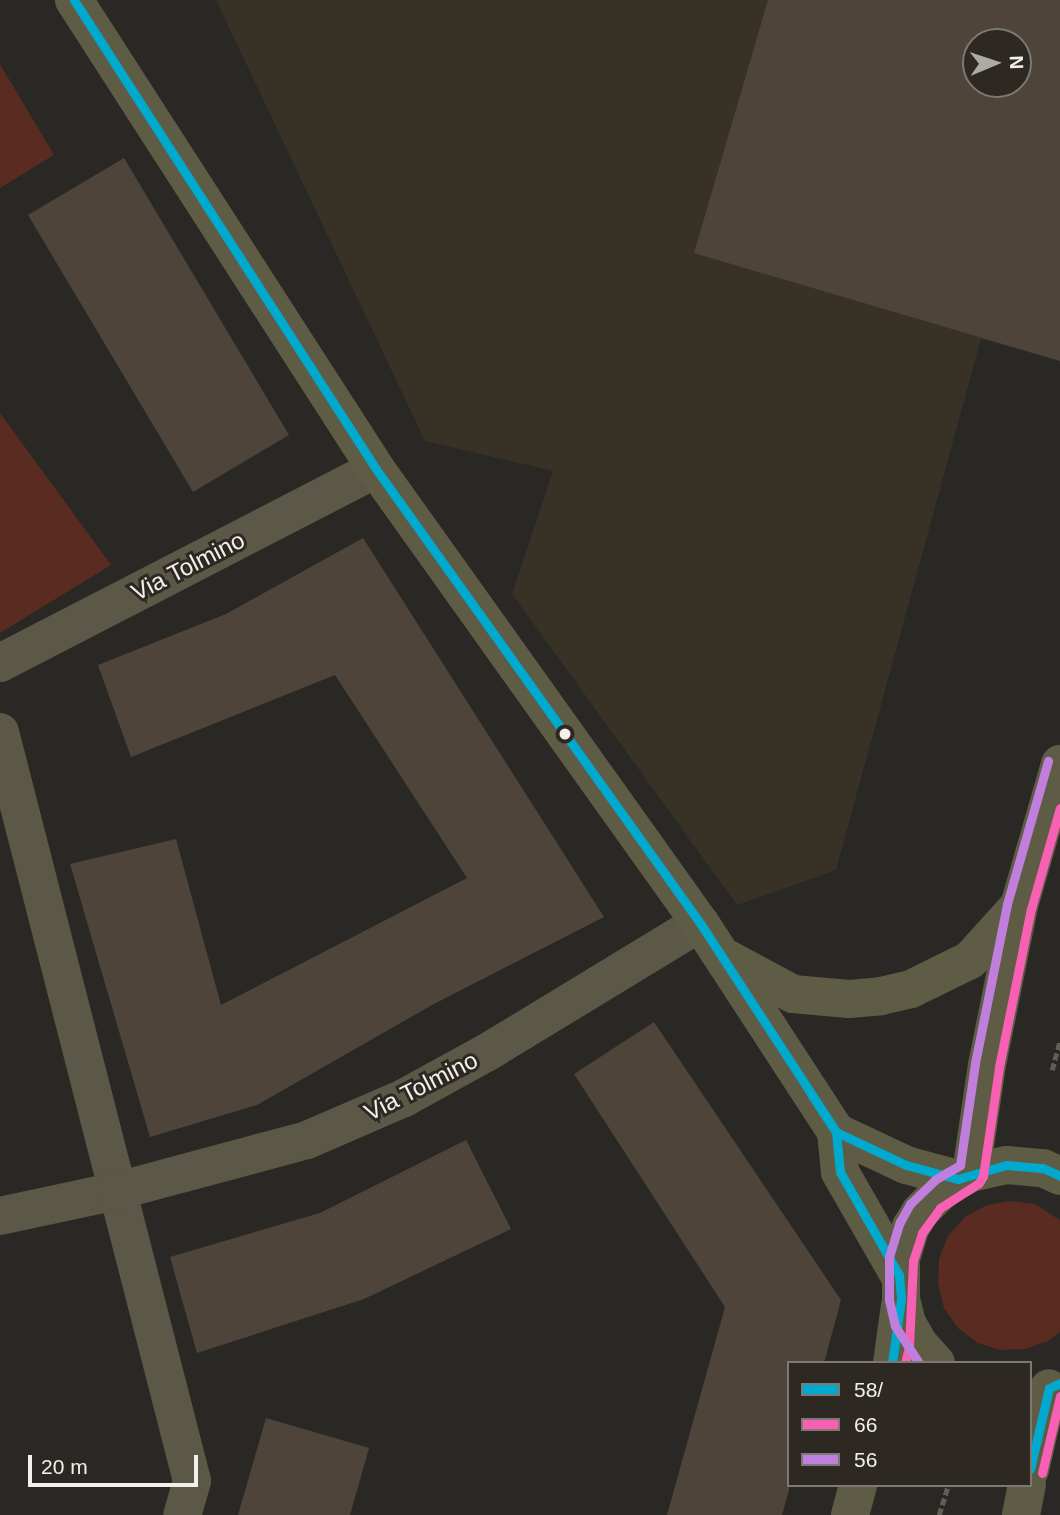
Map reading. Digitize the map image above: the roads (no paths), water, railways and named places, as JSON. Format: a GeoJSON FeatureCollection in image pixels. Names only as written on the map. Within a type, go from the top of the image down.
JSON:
{"type":"FeatureCollection","features":[{"type":"Feature","properties":{"kind":"street"},"geometry":{"type":"LineString","coordinates":[[74,0],[376,469],[700,923],[836,1132],[841,1172],[900,1287],[913,1333],[934,1361]]}},
{"type":"Feature","properties":{"kind":"street","name":"Via Tolmino"},"geometry":{"type":"LineString","coordinates":[[0,663],[376,469]]}},
{"type":"Feature","properties":{"kind":"street"},"geometry":{"type":"LineString","coordinates":[[0,732],[192,1481],[182,1515]]}},
{"type":"Feature","properties":{"kind":"street"},"geometry":{"type":"LineString","coordinates":[[964,1176],[1019,906],[1060,764]]}},
{"type":"Feature","properties":{"kind":"street"},"geometry":{"type":"LineString","coordinates":[[722,956],[793,993],[849,999],[881,996],[911,989],[970,960],[1019,906]]}},
{"type":"Feature","properties":{"kind":"street","name":"Via Tolmino"},"geometry":{"type":"LineString","coordinates":[[0,1216],[117,1191],[307,1140],[404,1098],[486,1053],[700,923]]}},
{"type":"Feature","properties":{"kind":"street"},"geometry":{"type":"LineString","coordinates":[[836,1132],[906,1165],[964,1176]]}},
{"type":"Feature","properties":{"kind":"street"},"geometry":{"type":"LineString","coordinates":[[892,1361],[905,1242],[931,1199],[964,1176],[1006,1165],[1043,1168],[1060,1176]]}},
{"type":"Feature","properties":{"kind":"street"},"geometry":{"type":"LineString","coordinates":[[1032,1460],[1046,1388]]}},
{"type":"Feature","properties":{"kind":"street"},"geometry":{"type":"LineString","coordinates":[[850,1515],[857,1487]]}},
{"type":"Feature","properties":{"kind":"street"},"geometry":{"type":"LineString","coordinates":[[1021,1515],[1027,1487]]}}]}
